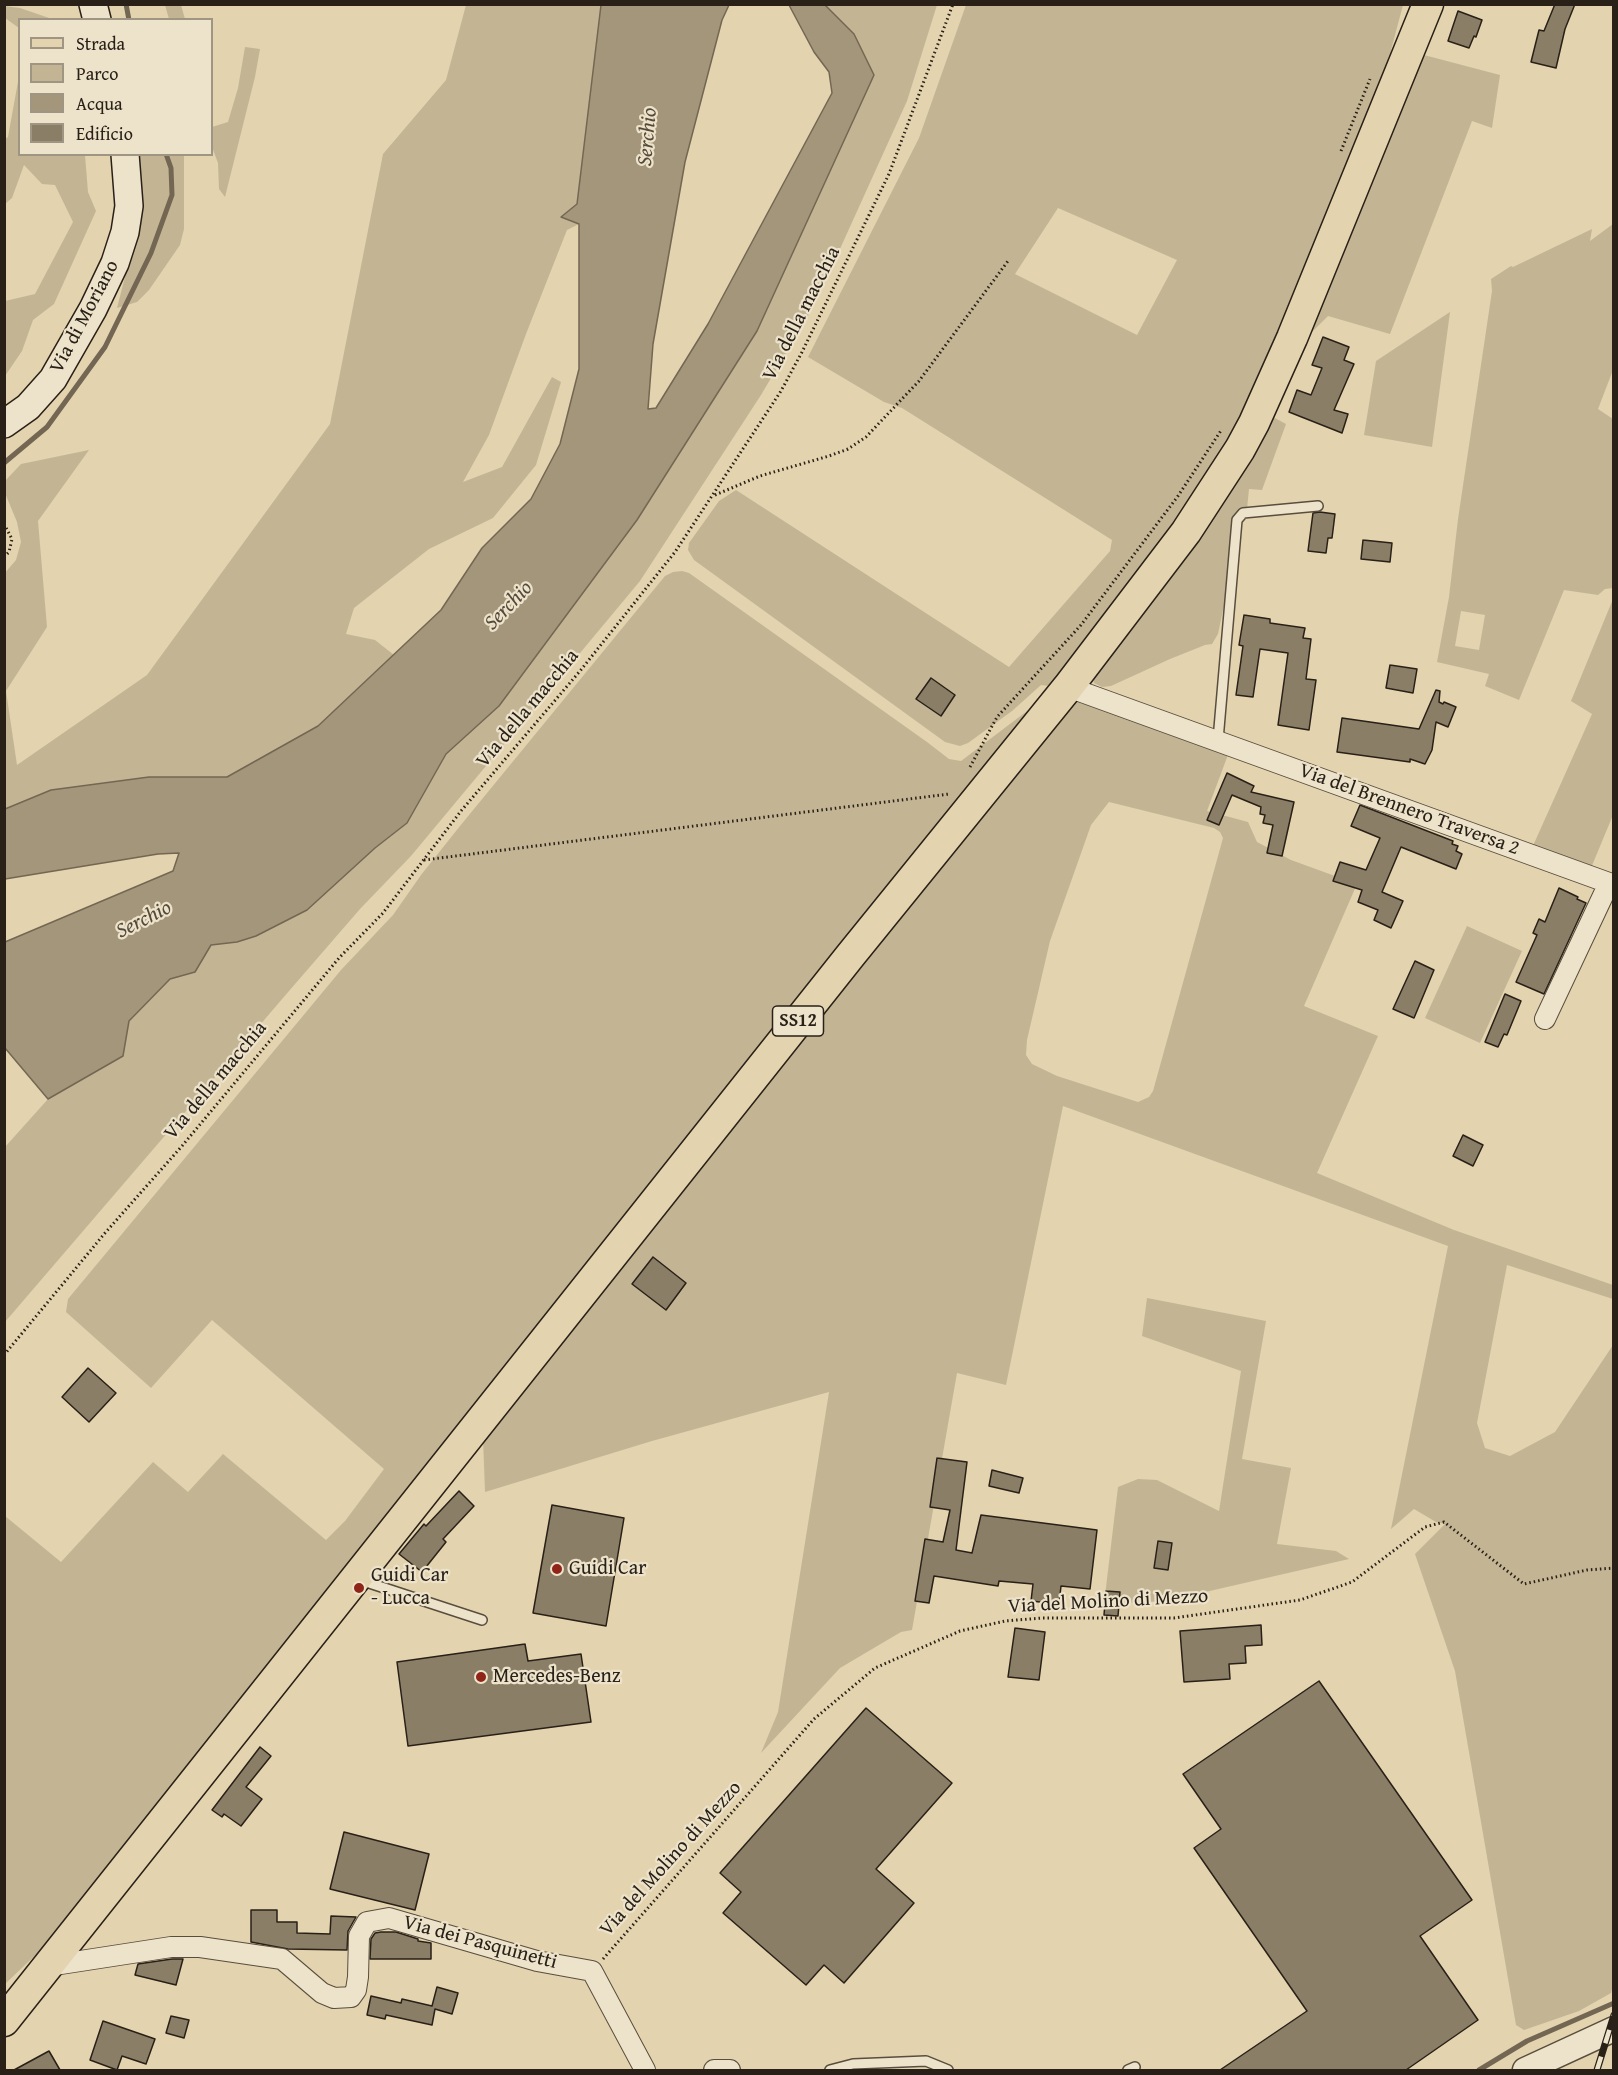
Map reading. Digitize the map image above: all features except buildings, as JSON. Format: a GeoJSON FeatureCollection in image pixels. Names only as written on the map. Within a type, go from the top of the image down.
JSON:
{"type":"FeatureCollection","features":[{"type":"Feature","properties":{"kind":"main road","name":"SS12"},"geometry":{"type":"LineString","coordinates":[[4,2021],[850,956],[1068,687],[1186,532],[1240,449],[1254,423],[1292,338],[1428,4]]}},
{"type":"Feature","properties":{"kind":"main road","name":"Via di Moriano"},"geometry":{"type":"LineString","coordinates":[[4,424],[28,407],[53,379],[93,309],[115,263],[125,232],[129,206],[125,156]]}},
{"type":"Feature","properties":{"kind":"street","name":"Via del Brennero Traversa 2"},"geometry":{"type":"LineString","coordinates":[[1068,687],[1609,883],[1545,1019]]}},
{"type":"Feature","properties":{"kind":"street","name":"Via dei Pasquinetti"},"geometry":{"type":"LineString","coordinates":[[40,1975],[171,1947],[200,1947],[282,1959],[322,1993],[334,1998],[351,1997],[356,1990],[358,1977],[359,1936],[367,1922],[389,1918],[537,1961],[592,1971]]}},
{"type":"Feature","properties":{"kind":"street"},"geometry":{"type":"LineString","coordinates":[[592,1971],[645,2070]]}},
{"type":"Feature","properties":{"kind":"street"},"geometry":{"type":"LineString","coordinates":[[4,1996],[23,1978],[40,1975]]}},
{"type":"Feature","properties":{"kind":"street"},"geometry":{"type":"LineString","coordinates":[[1524,2070],[1614,2029]]}},
{"type":"Feature","properties":{"kind":"street"},"geometry":{"type":"LineString","coordinates":[[714,2070],[730,2070]]}},
{"type":"Feature","properties":{"kind":"lane"},"geometry":{"type":"LineString","coordinates":[[1218,740],[1237,520],[1243,513],[1318,506]]}},
{"type":"Feature","properties":{"kind":"lane"},"geometry":{"type":"LineString","coordinates":[[355,1579],[482,1620]]}},
{"type":"Feature","properties":{"kind":"lane"},"geometry":{"type":"LineString","coordinates":[[830,2070],[853,2064],[926,2061],[948,2070]]}},
{"type":"Feature","properties":{"kind":"path","name":"Via della macchia"},"geometry":{"type":"LineString","coordinates":[[4,1355],[339,958],[383,913],[461,811],[666,565],[781,390],[802,352],[889,174],[954,4]]}},
{"type":"Feature","properties":{"kind":"path"},"geometry":{"type":"LineString","coordinates":[[1337,161],[1372,74]]}},
{"type":"Feature","properties":{"kind":"path"},"geometry":{"type":"LineString","coordinates":[[713,496],[752,479],[830,456],[848,449],[866,437],[920,381],[1008,261]]}},
{"type":"Feature","properties":{"kind":"path"},"geometry":{"type":"LineString","coordinates":[[965,776],[997,717],[1081,625],[1178,496],[1227,421]]}},
{"type":"Feature","properties":{"kind":"path"},"geometry":{"type":"LineString","coordinates":[[4,524],[12,539],[9,552],[4,557]]}},
{"type":"Feature","properties":{"kind":"path"},"geometry":{"type":"LineString","coordinates":[[424,860],[954,793],[947,802]]}},
{"type":"Feature","properties":{"kind":"path","name":"Via del Molino di Mezzo"},"geometry":{"type":"LineString","coordinates":[[592,1971],[814,1719],[875,1668],[960,1631],[1005,1621],[1042,1618],[1174,1618],[1300,1600],[1352,1582],[1425,1527],[1443,1522],[1524,1584],[1587,1570],[1614,1568]]}},
{"type":"Feature","properties":{"kind":"green space"},"geometry":{"type":"Polygon","coordinates":[[[165,5],[181,5],[185,18],[169,18],[165,5]]]}},
{"type":"Feature","properties":{"kind":"green space"},"geometry":{"type":"Polygon","coordinates":[[[466,5],[601,5],[577,204],[561,217],[579,224],[567,230],[489,435],[463,482],[502,467],[552,377],[561,382],[536,465],[493,518],[429,549],[354,608],[346,634],[375,640],[394,655],[318,726],[227,777],[149,777],[52,790],[5,809],[4,574],[16,560],[21,542],[17,522],[5,493],[5,481],[21,464],[89,450],[38,521],[47,627],[6,691],[17,765],[147,675],[330,424],[383,154],[446,80],[466,5]]]}},
{"type":"Feature","properties":{"kind":"green space"},"geometry":{"type":"Polygon","coordinates":[[[825,5],[937,5],[907,101],[815,304],[761,395],[640,581],[411,856],[360,909],[5,1322],[5,1147],[48,1099],[123,1056],[129,1021],[170,979],[195,972],[211,945],[237,942],[375,848],[407,823],[446,754],[499,706],[637,520],[757,331],[854,34],[825,5]]]}},
{"type":"Feature","properties":{"kind":"green space"},"geometry":{"type":"Polygon","coordinates":[[[966,5],[1403,5],[1391,50],[1390,75],[1285,329],[1226,446],[1172,531],[1058,680],[1049,686],[1041,685],[1012,711],[968,743],[960,746],[945,742],[694,560],[688,550],[689,543],[719,501],[736,490],[1009,667],[1110,551],[1112,540],[902,408],[884,402],[808,357],[919,138],[966,5]],[[1058,208],[1015,274],[1137,335],[1177,260],[1058,208]]]}},
{"type":"Feature","properties":{"kind":"green space"},"geometry":{"type":"Polygon","coordinates":[[[4,6],[20,8],[49,18],[18,18],[18,27],[5,18],[4,6]]]}},
{"type":"Feature","properties":{"kind":"green space"},"geometry":{"type":"Polygon","coordinates":[[[245,47],[260,49],[225,197],[219,189],[218,163],[213,150],[213,127],[228,122],[238,88],[245,47]]]}},
{"type":"Feature","properties":{"kind":"green space"},"geometry":{"type":"Polygon","coordinates":[[[1424,55],[1500,75],[1492,128],[1472,121],[1390,334],[1328,316],[1312,332],[1314,314],[1424,55]]]}},
{"type":"Feature","properties":{"kind":"green space"},"geometry":{"type":"Polygon","coordinates":[[[18,82],[18,156],[85,156],[88,192],[96,211],[54,304],[33,320],[22,351],[5,376],[5,301],[35,294],[73,222],[55,185],[42,184],[24,165],[12,198],[5,204],[5,139],[8,137],[18,82]]]}},
{"type":"Feature","properties":{"kind":"green space"},"geometry":{"type":"Polygon","coordinates":[[[131,156],[184,156],[184,229],[180,245],[149,290],[137,302],[117,308],[132,254],[138,207],[131,156]]]}},
{"type":"Feature","properties":{"kind":"green space"},"geometry":{"type":"Polygon","coordinates":[[[1613,224],[1613,370],[1598,409],[1613,419],[1613,588],[1605,589],[1598,595],[1564,590],[1519,700],[1485,686],[1489,674],[1437,662],[1449,597],[1458,519],[1492,291],[1491,279],[1511,266],[1592,229],[1590,241],[1613,224]],[[1461,611],[1455,646],[1479,650],[1485,615],[1461,611]]]}},
{"type":"Feature","properties":{"kind":"green space"},"geometry":{"type":"Polygon","coordinates":[[[1450,312],[1432,447],[1364,435],[1376,361],[1450,312]]]}},
{"type":"Feature","properties":{"kind":"green space"},"geometry":{"type":"Polygon","coordinates":[[[1271,416],[1286,424],[1262,490],[1249,489],[1247,509],[1237,516],[1230,577],[1218,634],[1212,644],[1170,659],[1111,686],[1102,687],[1094,683],[1093,677],[1271,416]]]}},
{"type":"Feature","properties":{"kind":"green space"},"geometry":{"type":"Polygon","coordinates":[[[682,571],[689,573],[949,759],[961,761],[1043,699],[46,1945],[5,1984],[5,1516],[61,1562],[153,1462],[188,1492],[223,1454],[326,1540],[345,1521],[384,1469],[212,1320],[151,1388],[66,1312],[68,1299],[341,970],[393,915],[460,826],[665,576],[682,571]]]}},
{"type":"Feature","properties":{"kind":"green space"},"geometry":{"type":"Polygon","coordinates":[[[1613,599],[1613,815],[1591,868],[1532,848],[1592,714],[1571,701],[1613,599]]]}},
{"type":"Feature","properties":{"kind":"green space"},"geometry":{"type":"Polygon","coordinates":[[[1075,701],[1229,752],[1207,811],[1248,822],[1257,842],[1291,860],[1357,884],[1304,1006],[1378,1036],[1317,1173],[1454,1230],[1613,1285],[1613,1299],[1507,1265],[1477,1423],[1485,1448],[1510,1456],[1555,1432],[1613,1345],[1614,1982],[1611,1993],[1579,2011],[1524,2030],[1516,2025],[1455,1671],[1415,1554],[1445,1524],[1436,1522],[1414,1509],[1391,1529],[1448,1246],[1063,1106],[1006,1385],[957,1373],[912,1630],[901,1632],[840,1668],[761,1753],[778,1712],[829,1392],[652,1441],[485,1492],[483,1438],[572,1324],[1075,701]],[[1109,802],[1091,825],[1050,941],[1027,1040],[1026,1055],[1032,1064],[1057,1076],[1138,1102],[1149,1097],[1153,1091],[1223,838],[1214,828],[1109,802]]]}},
{"type":"Feature","properties":{"kind":"green space"},"geometry":{"type":"Polygon","coordinates":[[[1467,926],[1522,951],[1480,1043],[1425,1018],[1467,926]]]}},
{"type":"Feature","properties":{"kind":"green space"},"geometry":{"type":"Polygon","coordinates":[[[1147,1298],[1266,1321],[1242,1459],[1291,1468],[1277,1544],[1336,1551],[1349,1559],[1166,1601],[1104,1604],[1118,1487],[1138,1479],[1157,1480],[1219,1511],[1241,1371],[1142,1336],[1147,1298]]]}},
{"type":"Feature","properties":{"kind":"water","name":"Serchio"},"geometry":{"type":"Polygon","coordinates":[[[601,5],[729,5],[722,20],[685,162],[653,344],[648,409],[656,408],[708,324],[832,93],[829,72],[814,52],[789,5],[825,5],[854,34],[874,75],[757,331],[637,520],[499,706],[446,754],[407,823],[375,848],[307,910],[256,936],[237,942],[211,945],[195,972],[170,979],[129,1021],[123,1056],[48,1099],[5,1048],[5,942],[173,871],[179,853],[158,854],[5,879],[5,809],[51,790],[149,777],[227,777],[318,726],[441,610],[482,548],[531,499],[560,444],[579,369],[579,224],[561,217],[577,204],[601,5]]]}},
{"type":"Feature","properties":{"kind":"waterway"},"geometry":{"type":"LineString","coordinates":[[126,4],[129,18]]}},
{"type":"Feature","properties":{"kind":"waterway"},"geometry":{"type":"LineString","coordinates":[[4,463],[47,427],[105,347],[151,253],[172,195],[171,168],[167,156]]}},
{"type":"Feature","properties":{"kind":"waterway"},"geometry":{"type":"LineString","coordinates":[[1479,2070],[1527,2041],[1614,2003]]}},
{"type":"Feature","properties":{"kind":"railway"},"geometry":{"type":"LineString","coordinates":[[1597,2070],[1614,2015]]}},
{"type":"Feature","properties":{"kind":"place","name":"Guidi Car"},"geometry":{"type":"Point","coordinates":[557,1569]}},
{"type":"Feature","properties":{"kind":"place","name":"Guidi Car - Lucca"},"geometry":{"type":"Point","coordinates":[359,1588]}},
{"type":"Feature","properties":{"kind":"place","name":"Mercedes-Benz"},"geometry":{"type":"Point","coordinates":[481,1677]}}]}
